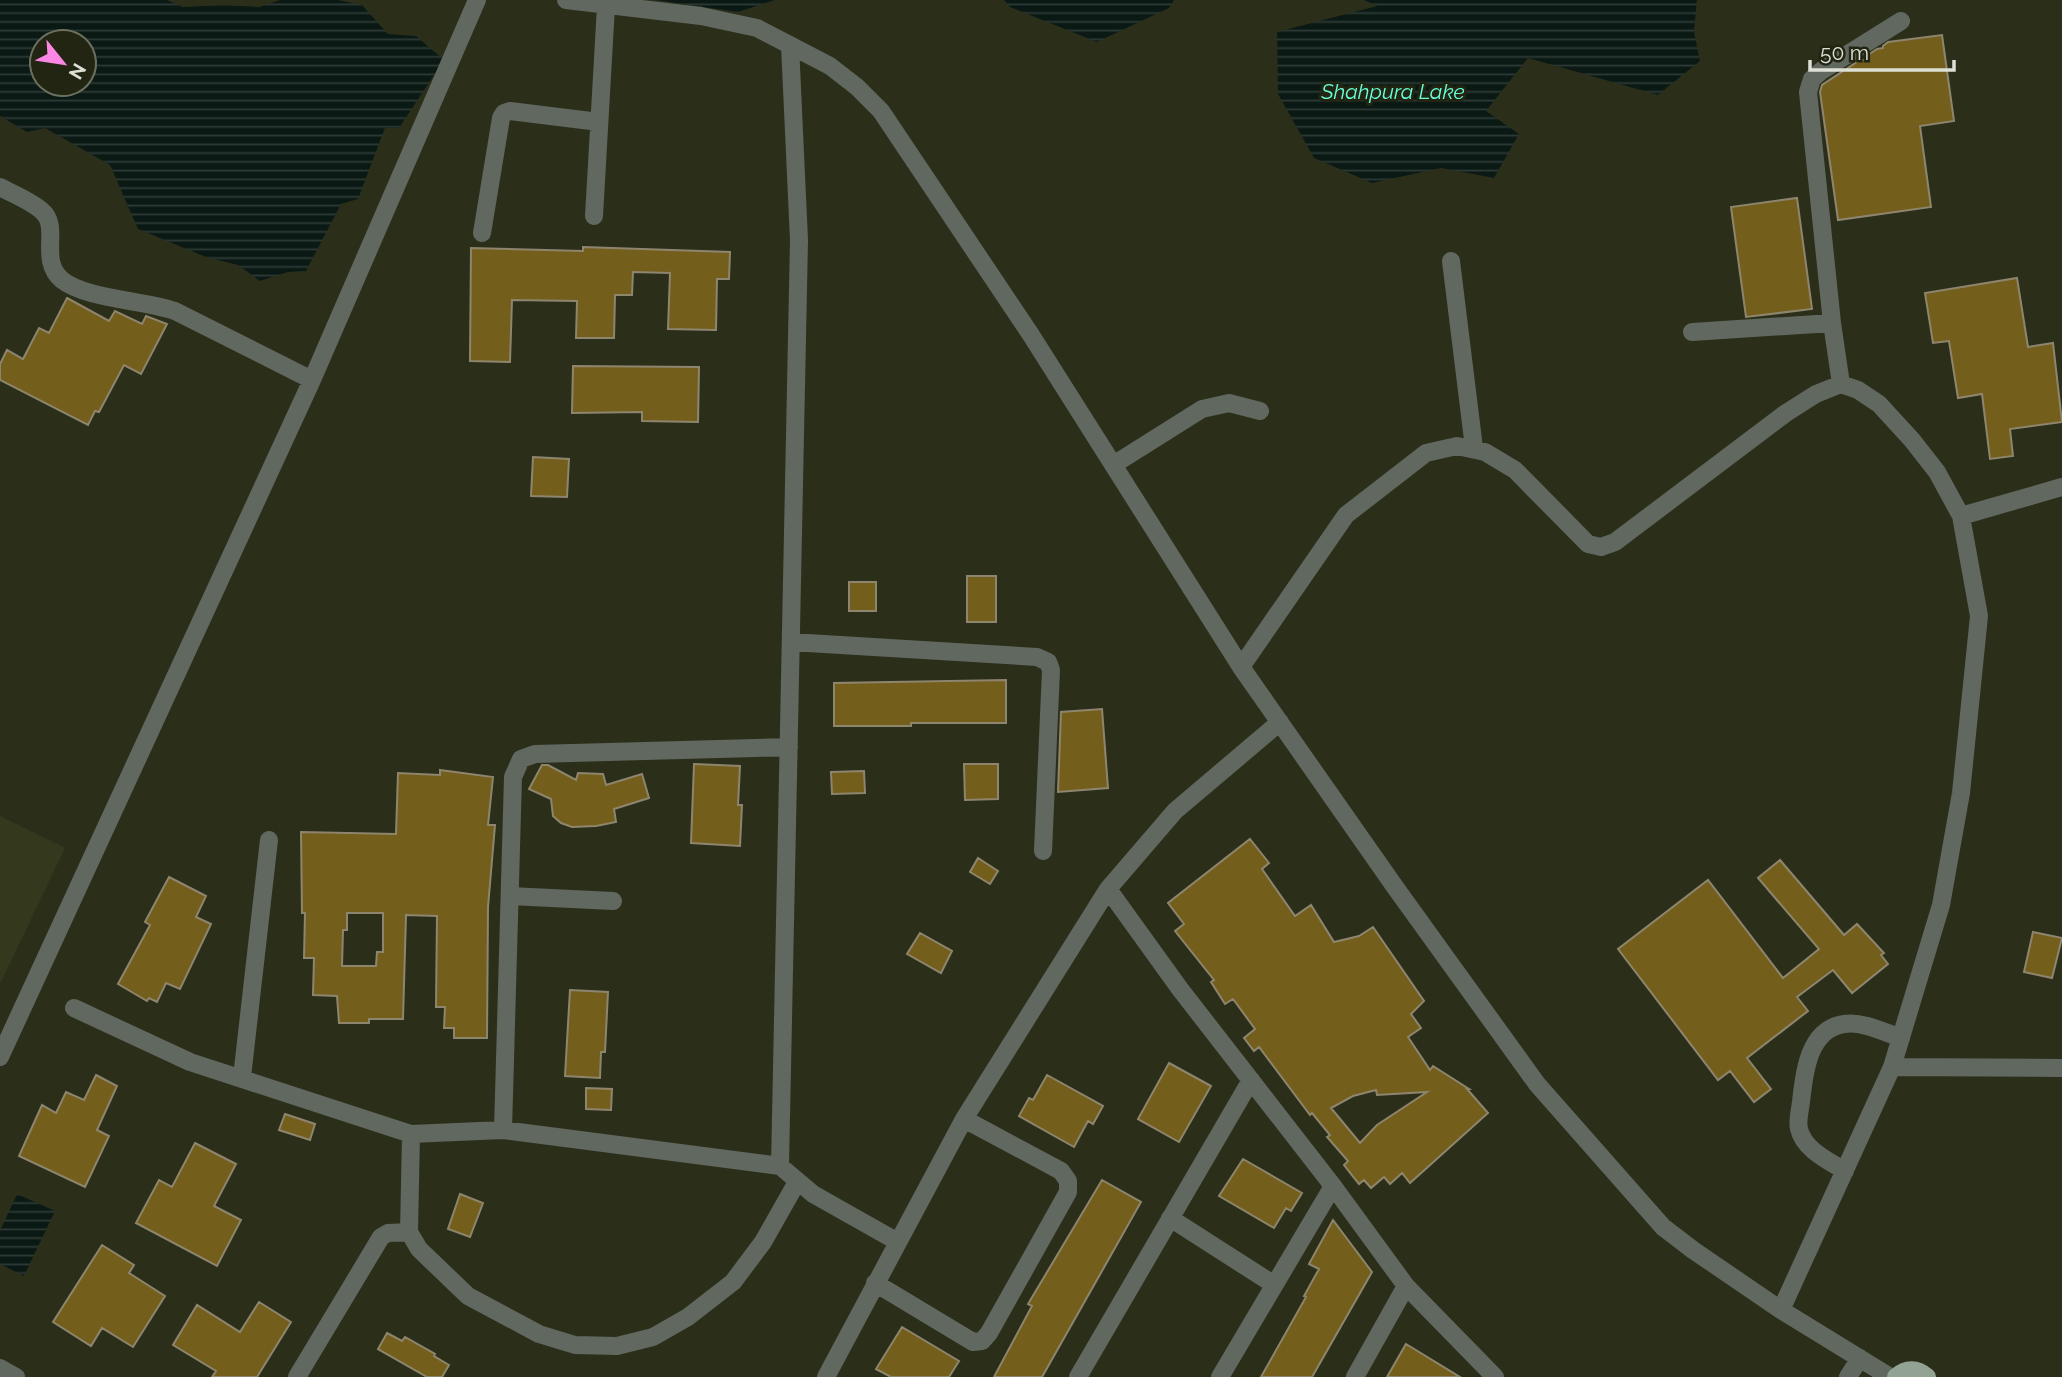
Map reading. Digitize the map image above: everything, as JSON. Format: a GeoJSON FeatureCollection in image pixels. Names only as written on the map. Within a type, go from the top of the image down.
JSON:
{"type":"FeatureCollection","features":[{"type":"Feature","properties":{"kind":"main road"},"geometry":{"type":"LineString","coordinates":[[1896,1377],[1912,1370],[1927,1376]]}},
{"type":"Feature","properties":{"kind":"street"},"geometry":{"type":"LineString","coordinates":[[0,1057],[312,380],[475,0]]}},
{"type":"Feature","properties":{"kind":"street"},"geometry":{"type":"LineString","coordinates":[[566,0],[701,16],[757,28],[830,66],[857,87],[881,111],[1031,335],[1241,667],[1537,1084],[1662,1227],[1782,1310],[1890,1377]]}},
{"type":"Feature","properties":{"kind":"street"},"geometry":{"type":"LineString","coordinates":[[594,216],[606,6]]}},
{"type":"Feature","properties":{"kind":"street"},"geometry":{"type":"LineString","coordinates":[[1841,384],[1808,92],[1812,79],[1821,71],[1901,21]]}},
{"type":"Feature","properties":{"kind":"street"},"geometry":{"type":"LineString","coordinates":[[780,1166],[799,240],[790,45]]}},
{"type":"Feature","properties":{"kind":"street"},"geometry":{"type":"LineString","coordinates":[[482,233],[501,117],[504,113],[510,111],[599,122]]}},
{"type":"Feature","properties":{"kind":"street"},"geometry":{"type":"LineString","coordinates":[[0,187],[44,212],[50,226],[51,265],[64,282],[95,294],[157,305],[175,311],[312,380]]}},
{"type":"Feature","properties":{"kind":"street"},"geometry":{"type":"LineString","coordinates":[[1451,261],[1474,449]]}},
{"type":"Feature","properties":{"kind":"street"},"geometry":{"type":"LineString","coordinates":[[1692,332],[1832,323]]}},
{"type":"Feature","properties":{"kind":"street"},"geometry":{"type":"LineString","coordinates":[[1241,667],[1346,515],[1426,453],[1457,446],[1485,452],[1515,470],[1588,544],[1601,547],[1615,542],[1786,413],[1816,394],[1841,384],[1858,390],[1879,404],[1912,440],[1937,472],[1961,516],[1979,616],[1961,793],[1941,905],[1892,1067],[1782,1310]]}},
{"type":"Feature","properties":{"kind":"street"},"geometry":{"type":"LineString","coordinates":[[1113,465],[1202,409],[1229,403],[1260,411]]}},
{"type":"Feature","properties":{"kind":"street"},"geometry":{"type":"LineString","coordinates":[[1961,516],[2062,487]]}},
{"type":"Feature","properties":{"kind":"street"},"geometry":{"type":"LineString","coordinates":[[791,642],[1037,657],[1048,662],[1051,670],[1043,850]]}},
{"type":"Feature","properties":{"kind":"street"},"geometry":{"type":"LineString","coordinates":[[831,1375],[875,1283],[964,1119],[1108,889],[1175,811],[1280,722]]}},
{"type":"Feature","properties":{"kind":"street"},"geometry":{"type":"LineString","coordinates":[[503,1130],[513,777],[521,759],[535,754],[789,747]]}},
{"type":"Feature","properties":{"kind":"street"},"geometry":{"type":"LineString","coordinates":[[242,1077],[269,841]]}},
{"type":"Feature","properties":{"kind":"street"},"geometry":{"type":"LineString","coordinates":[[1108,889],[1180,989],[1333,1185],[1406,1286],[1495,1377]]}},
{"type":"Feature","properties":{"kind":"street"},"geometry":{"type":"LineString","coordinates":[[510,896],[613,901]]}},
{"type":"Feature","properties":{"kind":"street"},"geometry":{"type":"LineString","coordinates":[[74,1008],[190,1062],[411,1134],[503,1130],[780,1166],[813,1194],[898,1242]]}},
{"type":"Feature","properties":{"kind":"street"},"geometry":{"type":"LineString","coordinates":[[1845,1171],[1816,1153],[1804,1140],[1798,1127],[1806,1063],[1825,1033],[1842,1024],[1856,1024],[1901,1038]]}},
{"type":"Feature","properties":{"kind":"street"},"geometry":{"type":"LineString","coordinates":[[1892,1067],[2062,1068]]}},
{"type":"Feature","properties":{"kind":"street"},"geometry":{"type":"LineString","coordinates":[[1078,1377],[1251,1080]]}},
{"type":"Feature","properties":{"kind":"street"},"geometry":{"type":"LineString","coordinates":[[875,1283],[973,1342],[982,1341],[1068,1192],[1068,1181],[1061,1171],[964,1119]]}},
{"type":"Feature","properties":{"kind":"street"},"geometry":{"type":"LineString","coordinates":[[411,1134],[409,1232],[419,1249],[468,1296],[539,1334],[575,1345],[617,1346],[653,1337],[688,1317],[733,1282],[763,1242],[797,1182]]}},
{"type":"Feature","properties":{"kind":"street"},"geometry":{"type":"LineString","coordinates":[[1220,1377],[1333,1185]]}},
{"type":"Feature","properties":{"kind":"street"},"geometry":{"type":"LineString","coordinates":[[1170,1218],[1273,1284]]}},
{"type":"Feature","properties":{"kind":"street"},"geometry":{"type":"LineString","coordinates":[[297,1377],[381,1237],[388,1233],[409,1232]]}},
{"type":"Feature","properties":{"kind":"street"},"geometry":{"type":"LineString","coordinates":[[1354,1377],[1406,1286]]}},
{"type":"Feature","properties":{"kind":"street"},"geometry":{"type":"LineString","coordinates":[[1848,1377],[1860,1358]]}},
{"type":"Feature","properties":{"kind":"street"},"geometry":{"type":"LineString","coordinates":[[0,1368],[16,1377]]}},
{"type":"Feature","properties":{"kind":"shaded area"},"geometry":{"type":"Polygon","coordinates":[[[0,816],[65,848],[0,984],[0,816]]]}},
{"type":"Feature","properties":{"kind":"water"},"geometry":{"type":"Polygon","coordinates":[[[0,0],[167,0],[183,7],[259,7],[280,0],[338,0],[362,5],[388,34],[416,36],[444,60],[399,128],[385,128],[358,199],[341,204],[306,271],[288,272],[260,281],[238,265],[206,257],[138,229],[110,165],[45,128],[27,132],[0,116],[0,0]]]}},
{"type":"Feature","properties":{"kind":"water"},"geometry":{"type":"Polygon","coordinates":[[[656,0],[775,0],[738,12],[656,0]]]}},
{"type":"Feature","properties":{"kind":"water"},"geometry":{"type":"Polygon","coordinates":[[[1004,0],[1174,0],[1169,8],[1097,42],[1010,7],[1004,0]]]}},
{"type":"Feature","properties":{"kind":"water","name":"Shahpura Lake"},"geometry":{"type":"Polygon","coordinates":[[[1364,0],[1697,0],[1694,31],[1700,61],[1658,95],[1528,58],[1486,111],[1519,134],[1494,178],[1441,168],[1372,183],[1314,158],[1278,94],[1277,32],[1377,6],[1364,0]]]}},
{"type":"Feature","properties":{"kind":"water"},"geometry":{"type":"Polygon","coordinates":[[[17,1194],[55,1211],[24,1276],[0,1264],[0,1231],[17,1194]]]}},
{"type":"Feature","properties":{"kind":"building"},"geometry":{"type":"Polygon","coordinates":[[[1942,35],[1954,121],[1920,126],[1931,207],[1838,220],[1820,92],[1822,85],[1860,60],[1865,60],[1865,57],[1883,48],[1888,42],[1942,35]]]}},
{"type":"Feature","properties":{"kind":"building"},"geometry":{"type":"Polygon","coordinates":[[[1797,198],[1812,309],[1746,317],[1731,207],[1797,198]]]}},
{"type":"Feature","properties":{"kind":"building"},"geometry":{"type":"Polygon","coordinates":[[[583,247],[730,252],[729,279],[717,279],[716,330],[668,329],[670,273],[633,272],[632,295],[615,295],[614,338],[576,338],[577,301],[512,300],[510,362],[470,361],[471,248],[583,251],[583,247]]]}},
{"type":"Feature","properties":{"kind":"building"},"geometry":{"type":"Polygon","coordinates":[[[2017,278],[2028,347],[2053,343],[2062,422],[2010,429],[2013,456],[1990,459],[1982,394],[1958,398],[1949,341],[1933,343],[1925,293],[2017,278]]]}},
{"type":"Feature","properties":{"kind":"building"},"geometry":{"type":"Polygon","coordinates":[[[67,298],[109,321],[115,311],[142,324],[146,316],[167,324],[141,374],[124,365],[99,412],[95,411],[88,425],[0,380],[0,364],[7,350],[23,359],[39,328],[49,333],[67,298]]]}},
{"type":"Feature","properties":{"kind":"building"},"geometry":{"type":"Polygon","coordinates":[[[573,366],[699,367],[698,422],[642,421],[642,412],[572,413],[573,366]]]}},
{"type":"Feature","properties":{"kind":"building"},"geometry":{"type":"Polygon","coordinates":[[[533,457],[569,459],[567,497],[531,496],[533,457]]]}},
{"type":"Feature","properties":{"kind":"building"},"geometry":{"type":"Polygon","coordinates":[[[967,576],[996,576],[996,622],[967,622],[967,576]]]}},
{"type":"Feature","properties":{"kind":"building"},"geometry":{"type":"Polygon","coordinates":[[[849,582],[876,582],[876,611],[849,611],[849,582]]]}},
{"type":"Feature","properties":{"kind":"building"},"geometry":{"type":"Polygon","coordinates":[[[1006,680],[1006,723],[834,726],[834,683],[1006,680]]]}},
{"type":"Feature","properties":{"kind":"building"},"geometry":{"type":"Polygon","coordinates":[[[1102,709],[1108,788],[1058,792],[1061,712],[1102,709]]]}},
{"type":"Feature","properties":{"kind":"building"},"geometry":{"type":"Polygon","coordinates":[[[694,764],[740,766],[740,846],[691,843],[694,764]]]}},
{"type":"Feature","properties":{"kind":"building"},"geometry":{"type":"Polygon","coordinates":[[[964,764],[998,764],[998,799],[965,800],[964,764]]]}},
{"type":"Feature","properties":{"kind":"building"},"geometry":{"type":"Polygon","coordinates":[[[542,765],[548,765],[576,780],[578,773],[603,774],[606,785],[642,774],[649,798],[614,809],[616,822],[572,827],[553,816],[551,799],[529,789],[542,765]]]}},
{"type":"Feature","properties":{"kind":"building"},"geometry":{"type":"Polygon","coordinates":[[[440,770],[493,777],[488,825],[495,825],[488,907],[487,1038],[454,1038],[454,1028],[444,1028],[445,1007],[436,1007],[437,916],[406,915],[403,1019],[369,1019],[369,1023],[339,1023],[337,996],[313,995],[314,958],[304,958],[301,832],[396,834],[398,773],[440,775],[440,770]],[[347,913],[347,930],[343,930],[342,966],[376,966],[377,952],[383,952],[383,913],[347,913]]]}},
{"type":"Feature","properties":{"kind":"building"},"geometry":{"type":"Polygon","coordinates":[[[864,771],[865,793],[832,794],[831,772],[864,771]]]}},
{"type":"Feature","properties":{"kind":"building"},"geometry":{"type":"Polygon","coordinates":[[[1250,839],[1269,863],[1262,869],[1295,916],[1311,905],[1334,942],[1359,936],[1373,927],[1424,1001],[1411,1014],[1421,1028],[1408,1037],[1430,1070],[1433,1066],[1469,1089],[1488,1113],[1410,1183],[1402,1173],[1390,1184],[1384,1177],[1371,1188],[1364,1180],[1359,1184],[1344,1165],[1348,1161],[1327,1137],[1330,1135],[1312,1113],[1310,1115],[1259,1047],[1254,1051],[1244,1038],[1255,1029],[1233,999],[1225,1004],[1211,982],[1214,980],[1175,931],[1184,924],[1168,903],[1250,839]],[[1376,1090],[1353,1096],[1331,1108],[1360,1143],[1377,1125],[1427,1092],[1377,1095],[1376,1090]]]}},
{"type":"Feature","properties":{"kind":"building"},"geometry":{"type":"Polygon","coordinates":[[[978,858],[998,871],[990,884],[970,872],[978,858]]]}},
{"type":"Feature","properties":{"kind":"building"},"geometry":{"type":"Polygon","coordinates":[[[1780,860],[1844,935],[1857,924],[1884,953],[1881,955],[1888,964],[1852,993],[1833,970],[1797,997],[1808,1011],[1747,1058],[1771,1089],[1754,1102],[1730,1071],[1718,1080],[1618,949],[1708,880],[1783,978],[1819,949],[1758,878],[1780,860]]]}},
{"type":"Feature","properties":{"kind":"building"},"geometry":{"type":"Polygon","coordinates":[[[169,877],[206,896],[196,917],[211,924],[180,989],[166,983],[157,1002],[149,998],[147,1001],[118,984],[150,925],[145,922],[169,877]]]}},
{"type":"Feature","properties":{"kind":"building"},"geometry":{"type":"Polygon","coordinates":[[[2033,932],[2062,938],[2052,978],[2024,972],[2033,932]]]}},
{"type":"Feature","properties":{"kind":"building"},"geometry":{"type":"Polygon","coordinates":[[[920,933],[952,951],[941,973],[907,954],[920,933]]]}},
{"type":"Feature","properties":{"kind":"building"},"geometry":{"type":"Polygon","coordinates":[[[570,990],[608,992],[605,1052],[601,1052],[600,1078],[565,1076],[570,990]]]}},
{"type":"Feature","properties":{"kind":"building"},"geometry":{"type":"Polygon","coordinates":[[[1169,1063],[1211,1086],[1179,1142],[1138,1119],[1169,1063]]]}},
{"type":"Feature","properties":{"kind":"building"},"geometry":{"type":"Polygon","coordinates":[[[96,1075],[117,1086],[97,1130],[109,1136],[85,1187],[19,1156],[42,1105],[56,1113],[66,1092],[84,1100],[96,1075]]]}},
{"type":"Feature","properties":{"kind":"building"},"geometry":{"type":"Polygon","coordinates":[[[1047,1075],[1103,1106],[1093,1124],[1088,1121],[1074,1147],[1019,1116],[1029,1098],[1033,1100],[1047,1075]]]}},
{"type":"Feature","properties":{"kind":"building"},"geometry":{"type":"Polygon","coordinates":[[[586,1088],[612,1089],[611,1110],[586,1109],[586,1088]]]}},
{"type":"Feature","properties":{"kind":"building"},"geometry":{"type":"Polygon","coordinates":[[[285,1114],[315,1124],[310,1140],[279,1130],[285,1114]]]}},
{"type":"Feature","properties":{"kind":"building"},"geometry":{"type":"Polygon","coordinates":[[[195,1143],[236,1164],[214,1206],[241,1220],[217,1266],[136,1223],[159,1180],[172,1187],[195,1143]]]}},
{"type":"Feature","properties":{"kind":"building"},"geometry":{"type":"Polygon","coordinates":[[[1243,1159],[1302,1193],[1291,1211],[1286,1208],[1274,1228],[1219,1196],[1243,1159]]]}},
{"type":"Feature","properties":{"kind":"building"},"geometry":{"type":"Polygon","coordinates":[[[1102,1180],[1141,1202],[1042,1377],[994,1377],[1032,1306],[1028,1304],[1102,1180]]]}},
{"type":"Feature","properties":{"kind":"building"},"geometry":{"type":"Polygon","coordinates":[[[460,1194],[483,1203],[470,1237],[448,1229],[460,1194]]]}},
{"type":"Feature","properties":{"kind":"building"},"geometry":{"type":"Polygon","coordinates":[[[1333,1220],[1372,1272],[1312,1377],[1261,1377],[1319,1269],[1309,1264],[1333,1220]]]}},
{"type":"Feature","properties":{"kind":"building"},"geometry":{"type":"Polygon","coordinates":[[[102,1245],[134,1265],[129,1273],[165,1296],[133,1347],[102,1328],[91,1346],[53,1322],[102,1245]]]}},
{"type":"Feature","properties":{"kind":"building"},"geometry":{"type":"Polygon","coordinates":[[[259,1302],[291,1322],[257,1377],[212,1377],[216,1371],[173,1345],[197,1305],[240,1332],[259,1302]]]}},
{"type":"Feature","properties":{"kind":"building"},"geometry":{"type":"Polygon","coordinates":[[[902,1327],[959,1361],[949,1377],[891,1377],[876,1369],[902,1327]]]}},
{"type":"Feature","properties":{"kind":"building"},"geometry":{"type":"Polygon","coordinates":[[[387,1333],[402,1341],[405,1337],[449,1365],[442,1377],[427,1377],[378,1349],[387,1333]]]}},
{"type":"Feature","properties":{"kind":"building"},"geometry":{"type":"Polygon","coordinates":[[[1406,1344],[1460,1377],[1387,1377],[1406,1344]]]}}]}
